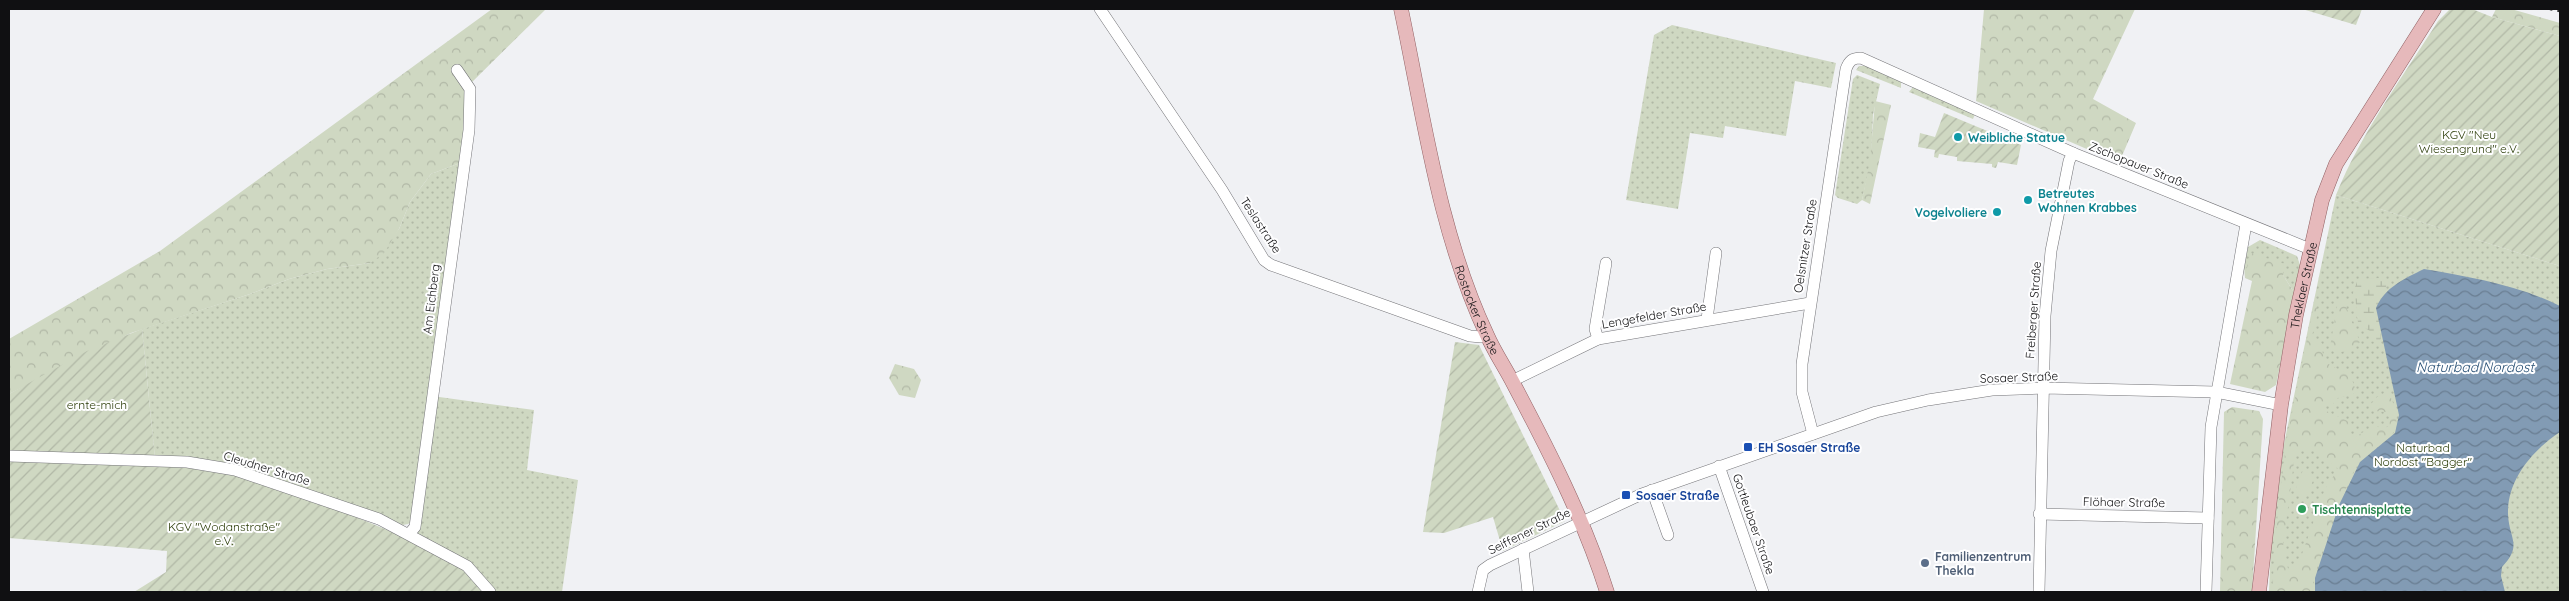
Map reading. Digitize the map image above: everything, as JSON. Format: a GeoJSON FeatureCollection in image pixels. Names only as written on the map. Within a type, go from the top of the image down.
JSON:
{"type":"FeatureCollection","features":[{"type":"Feature","properties":{"kind":"main road","name":"Rostocker Straße"},"geometry":{"type":"LineString","coordinates":[[1401,9],[1447,223],[1463,275],[1487,335],[1512,381],[1581,522],[1607,592]]}},
{"type":"Feature","properties":{"kind":"main road","name":"Theklaer Straße"},"geometry":{"type":"LineString","coordinates":[[2259,592],[2273,457],[2281,405],[2310,249],[2322,200],[2336,164],[2434,9]]}},
{"type":"Feature","properties":{"kind":"street","name":"Teslastraße"},"geometry":{"type":"LineString","coordinates":[[1100,9],[1222,190],[1264,260],[1271,265],[1470,336],[1481,337],[1487,335]]}},
{"type":"Feature","properties":{"kind":"street","name":"Zschopauer Straße"},"geometry":{"type":"LineString","coordinates":[[1849,62],[1855,58],[1862,58],[2073,153],[2310,249]]}},
{"type":"Feature","properties":{"kind":"street","name":"Oelsnitzer Straße"},"geometry":{"type":"LineString","coordinates":[[1812,434],[1801,380],[1810,303],[1849,62]]}},
{"type":"Feature","properties":{"kind":"street","name":"Am Eichberg"},"geometry":{"type":"LineString","coordinates":[[410,534],[414,527],[469,130],[470,89],[456,70]]}},
{"type":"Feature","properties":{"kind":"street","name":"Freiberger Straße"},"geometry":{"type":"LineString","coordinates":[[2039,592],[2039,514],[2044,340],[2051,251],[2069,161],[2073,153]]}},
{"type":"Feature","properties":{"kind":"street"},"geometry":{"type":"LineString","coordinates":[[2206,592],[2211,427],[2246,224]]}},
{"type":"Feature","properties":{"kind":"street"},"geometry":{"type":"LineString","coordinates":[[1707,319],[1716,252]]}},
{"type":"Feature","properties":{"kind":"street"},"geometry":{"type":"LineString","coordinates":[[1598,338],[1595,329],[1606,263]]}},
{"type":"Feature","properties":{"kind":"street","name":"Lengefelder Straße"},"geometry":{"type":"LineString","coordinates":[[1512,381],[1598,338],[1810,303]]}},
{"type":"Feature","properties":{"kind":"street","name":"Sosaer Straße"},"geometry":{"type":"LineString","coordinates":[[1581,522],[1652,490],[1719,466],[1876,412],[1928,400],[1992,390],[2044,388],[2216,392],[2281,405]]}},
{"type":"Feature","properties":{"kind":"street","name":"Cleudner Straße"},"geometry":{"type":"LineString","coordinates":[[9,456],[187,462],[236,470],[379,519],[467,566],[490,592]]}},
{"type":"Feature","properties":{"kind":"street","name":"Gottleubaer Straße"},"geometry":{"type":"LineString","coordinates":[[1719,466],[1763,592]]}},
{"type":"Feature","properties":{"kind":"street"},"geometry":{"type":"LineString","coordinates":[[1652,490],[1668,535]]}},
{"type":"Feature","properties":{"kind":"street","name":"Flöhaer Straße"},"geometry":{"type":"LineString","coordinates":[[2039,514],[2208,518]]}},
{"type":"Feature","properties":{"kind":"street","name":"Seiffener Straße"},"geometry":{"type":"LineString","coordinates":[[1478,592],[1483,570],[1581,522]]}},
{"type":"Feature","properties":{"kind":"street"},"geometry":{"type":"LineString","coordinates":[[1524,549],[1528,592]]}},
{"type":"Feature","properties":{"kind":"green space"},"geometry":{"type":"Polygon","coordinates":[[[492,9],[546,9],[464,90],[466,102],[460,163],[431,174],[410,202],[399,229],[384,253],[370,263],[327,269],[289,279],[250,294],[131,333],[9,394],[9,339],[160,251],[492,9]]]}},
{"type":"Feature","properties":{"kind":"green space"},"geometry":{"type":"Polygon","coordinates":[[[1984,9],[2135,9],[2093,99],[2136,123],[2119,163],[1976,101],[1984,9]]]}},
{"type":"Feature","properties":{"kind":"green space"},"geometry":{"type":"Polygon","coordinates":[[[2302,9],[2362,9],[2356,25],[2302,9]]]}},
{"type":"Feature","properties":{"kind":"green space","name":"KGV \"Neu Wiesengrund\" e.V."},"geometry":{"type":"Polygon","coordinates":[[[2450,9],[2472,9],[2492,17],[2560,36],[2560,266],[2336,195],[2357,150],[2383,106],[2438,21],[2450,9]]]}},
{"type":"Feature","properties":{"kind":"green space"},"geometry":{"type":"Polygon","coordinates":[[[2496,9],[2511,9],[2560,23],[2560,36],[2492,17],[2496,9]]]}},
{"type":"Feature","properties":{"kind":"green space"},"geometry":{"type":"Polygon","coordinates":[[[1672,25],[1836,63],[1831,88],[1795,81],[1786,136],[1725,126],[1723,138],[1690,133],[1678,209],[1626,200],[1654,35],[1672,25]]]}},
{"type":"Feature","properties":{"kind":"green space"},"geometry":{"type":"Polygon","coordinates":[[[1859,66],[1866,66],[1901,82],[1901,88],[1856,70],[1859,66]]]}},
{"type":"Feature","properties":{"kind":"green space"},"geometry":{"type":"Polygon","coordinates":[[[1857,75],[1880,84],[1873,115],[1871,161],[1862,200],[1857,204],[1838,198],[1835,195],[1853,79],[1857,75]]]}},
{"type":"Feature","properties":{"kind":"green space"},"geometry":{"type":"Polygon","coordinates":[[[1913,87],[1975,114],[1973,119],[1909,92],[1913,87]]]}},
{"type":"Feature","properties":{"kind":"green space"},"geometry":{"type":"Polygon","coordinates":[[[1875,101],[1891,105],[1870,204],[1862,200],[1870,161],[1875,101]]]}},
{"type":"Feature","properties":{"kind":"green space"},"geometry":{"type":"Polygon","coordinates":[[[1944,113],[2021,145],[2017,165],[1998,162],[1996,168],[1992,167],[1992,164],[1957,161],[1957,157],[1939,154],[1938,158],[1934,157],[1935,150],[1918,147],[1920,133],[1935,137],[1944,113]]]}},
{"type":"Feature","properties":{"kind":"green space"},"geometry":{"type":"Polygon","coordinates":[[[460,163],[411,522],[403,525],[273,479],[155,458],[142,329],[250,294],[289,279],[327,269],[370,263],[399,229],[410,202],[431,174],[460,163]]]}},
{"type":"Feature","properties":{"kind":"green space","name":"Naturbad Nordost \"Bagger\""},"geometry":{"type":"Polygon","coordinates":[[[2336,195],[2560,266],[2560,592],[2269,592],[2271,544],[2284,444],[2336,195]]]}},
{"type":"Feature","properties":{"kind":"green space"},"geometry":{"type":"Polygon","coordinates":[[[2260,240],[2297,256],[2301,268],[2295,294],[2283,275],[2245,278],[2244,267],[2248,247],[2260,240]]]}},
{"type":"Feature","properties":{"kind":"green space"},"geometry":{"type":"Polygon","coordinates":[[[2250,253],[2285,264],[2283,275],[2295,294],[2276,385],[2265,392],[2230,384],[2252,281],[2245,278],[2250,253]]]}},
{"type":"Feature","properties":{"kind":"green space"},"geometry":{"type":"Polygon","coordinates":[[[2381,278],[2389,280],[2383,302],[2382,334],[2380,342],[2369,341],[2370,331],[2359,325],[2353,293],[2358,279],[2381,278]]]}},
{"type":"Feature","properties":{"kind":"green space"},"geometry":{"type":"Polygon","coordinates":[[[2343,299],[2360,342],[2348,350],[2334,352],[2330,347],[2338,301],[2343,299]]]}},
{"type":"Feature","properties":{"kind":"green space"},"geometry":{"type":"Polygon","coordinates":[[[2314,304],[2317,307],[2317,316],[2312,336],[2316,342],[2322,343],[2324,357],[2329,364],[2350,374],[2356,391],[2353,394],[2338,398],[2332,405],[2325,403],[2321,406],[2326,411],[2350,422],[2350,440],[2375,425],[2382,429],[2389,426],[2390,419],[2386,412],[2375,411],[2371,404],[2377,397],[2388,391],[2397,412],[2396,427],[2391,437],[2358,462],[2334,515],[2313,581],[2313,592],[2272,592],[2278,508],[2287,438],[2314,304]],[[2303,449],[2295,454],[2283,546],[2289,573],[2302,554],[2325,489],[2338,469],[2315,450],[2303,449]]]}},
{"type":"Feature","properties":{"kind":"green space","name":"ernte-mich"},"geometry":{"type":"Polygon","coordinates":[[[142,329],[155,458],[9,451],[9,394],[87,351],[142,329]]]}},
{"type":"Feature","properties":{"kind":"green space"},"geometry":{"type":"Polygon","coordinates":[[[1455,342],[1479,345],[1565,521],[1503,551],[1493,517],[1444,533],[1423,532],[1455,342]]]}},
{"type":"Feature","properties":{"kind":"green space"},"geometry":{"type":"Polygon","coordinates":[[[895,364],[914,369],[921,380],[915,398],[899,395],[889,378],[895,364]]]}},
{"type":"Feature","properties":{"kind":"green space"},"geometry":{"type":"Polygon","coordinates":[[[432,396],[534,410],[527,470],[578,480],[562,592],[490,592],[411,532],[432,396]]]}},
{"type":"Feature","properties":{"kind":"green space"},"geometry":{"type":"Polygon","coordinates":[[[2232,407],[2259,411],[2263,419],[2252,592],[2220,592],[2224,412],[2232,407]]]}},
{"type":"Feature","properties":{"kind":"green space","name":"KGV \"Wodanstraße\" e.V."},"geometry":{"type":"Polygon","coordinates":[[[9,459],[166,465],[234,473],[317,501],[414,541],[466,570],[485,592],[134,592],[166,572],[167,551],[9,538],[9,459]]]}},
{"type":"Feature","properties":{"kind":"green space"},"geometry":{"type":"Polygon","coordinates":[[[2303,470],[2315,476],[2306,497],[2294,493],[2303,470]]]}},
{"type":"Feature","properties":{"kind":"water","name":"Naturbad Nordost"},"geometry":{"type":"Polygon","coordinates":[[[2424,269],[2511,287],[2560,306],[2560,432],[2532,456],[2517,477],[2512,489],[2508,514],[2513,547],[2512,553],[2502,567],[2501,576],[2505,592],[2315,592],[2315,578],[2339,505],[2360,462],[2395,433],[2399,415],[2376,308],[2384,294],[2390,289],[2402,280],[2424,269]]]}},
{"type":"Feature","properties":{"kind":"railway"},"geometry":{"type":"LineString","coordinates":[[2550,9],[2560,11]]}},
{"type":"Feature","properties":{"kind":"place","name":"Weibliche Statue"},"geometry":{"type":"Point","coordinates":[1958,137]}},
{"type":"Feature","properties":{"kind":"place","name":"Betreutes Wohnen Krabbes"},"geometry":{"type":"Point","coordinates":[2028,200]}},
{"type":"Feature","properties":{"kind":"place","name":"Vogelvoliere"},"geometry":{"type":"Point","coordinates":[1997,212]}},
{"type":"Feature","properties":{"kind":"place","name":"EH Sosaer Straße"},"geometry":{"type":"Point","coordinates":[1748,447]}},
{"type":"Feature","properties":{"kind":"place","name":"Sosaer Straße"},"geometry":{"type":"Point","coordinates":[1626,495]}},
{"type":"Feature","properties":{"kind":"place","name":"Tischtennisplatte"},"geometry":{"type":"Point","coordinates":[2302,509]}},
{"type":"Feature","properties":{"kind":"place","name":"Familienzentrum Thekla"},"geometry":{"type":"Point","coordinates":[1925,563]}}]}
